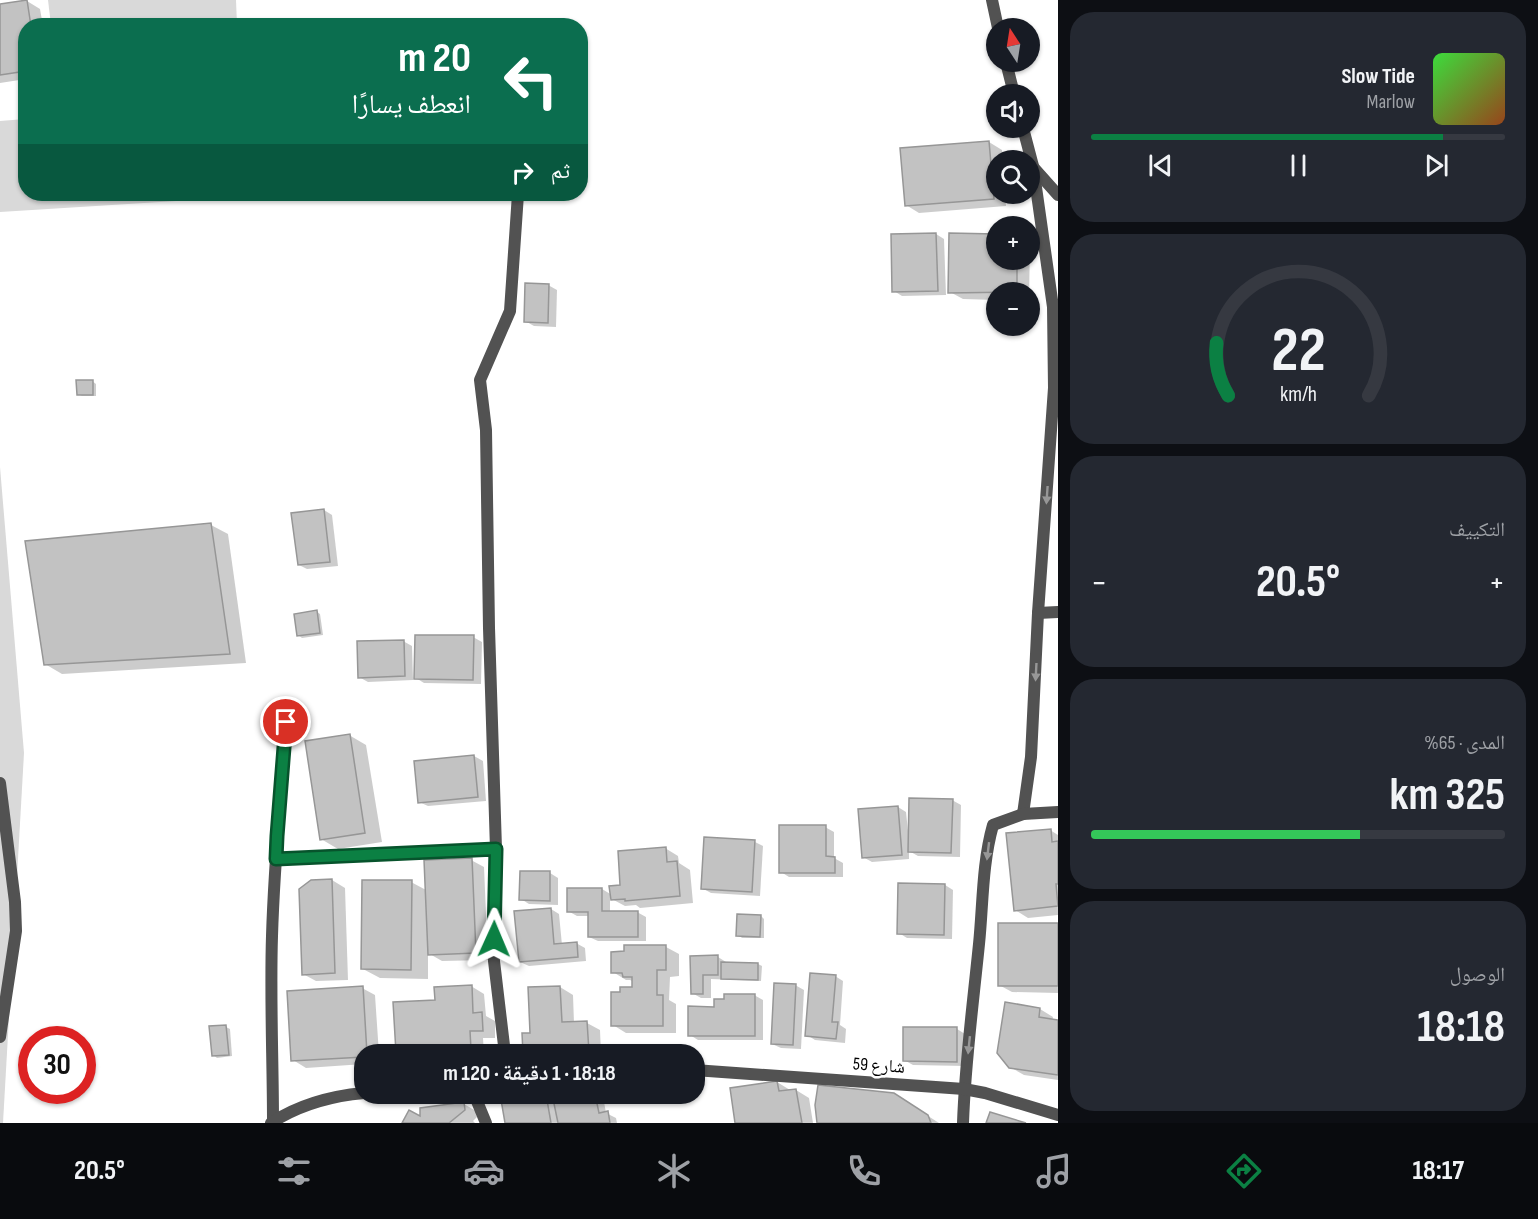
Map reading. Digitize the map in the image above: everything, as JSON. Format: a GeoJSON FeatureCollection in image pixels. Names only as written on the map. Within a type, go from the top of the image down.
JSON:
{"type":"FeatureCollection","features":[{"type":"Feature","properties":{"kind":"street"},"geometry":{"type":"LineString","coordinates":[[992,0],[996,18]]}},
{"type":"Feature","properties":{"kind":"street"},"geometry":{"type":"LineString","coordinates":[[1040,174],[1058,195]]}},
{"type":"Feature","properties":{"kind":"street"},"geometry":{"type":"LineString","coordinates":[[504,1044],[494,961],[496,849],[486,430],[480,380],[510,311],[518,201]]}},
{"type":"Feature","properties":{"kind":"street"},"geometry":{"type":"LineString","coordinates":[[1023,814],[1032,757],[1038,613],[1054,388],[1056,304],[1039,204]]}},
{"type":"Feature","properties":{"kind":"street"},"geometry":{"type":"LineString","coordinates":[[1038,613],[1058,612]]}},
{"type":"Feature","properties":{"kind":"street"},"geometry":{"type":"LineString","coordinates":[[286,722],[272,938],[273,1122],[305,1105],[340,1095],[354,1094]]}},
{"type":"Feature","properties":{"kind":"street"},"geometry":{"type":"LineString","coordinates":[[0,783],[15,902],[16,931],[0,1037]]}},
{"type":"Feature","properties":{"kind":"street"},"geometry":{"type":"LineString","coordinates":[[963,1123],[964,1089],[988,844],[993,825],[1023,814],[1058,812]]}},
{"type":"Feature","properties":{"kind":"street"},"geometry":{"type":"LineString","coordinates":[[276,859],[496,849]]}},
{"type":"Feature","properties":{"kind":"street","name":"شارع 59"},"geometry":{"type":"LineString","coordinates":[[705,1071],[964,1089],[1058,1115]]}},
{"type":"Feature","properties":{"kind":"street"},"geometry":{"type":"LineString","coordinates":[[478,1104],[486,1123]]}},
{"type":"Feature","properties":{"kind":"shaded area"},"geometry":{"type":"Polygon","coordinates":[[[48,0],[236,0],[237,18],[50,18],[48,0]]]}},
{"type":"Feature","properties":{"kind":"shaded area"},"geometry":{"type":"Polygon","coordinates":[[[18,120],[18,201],[176,201],[0,212],[0,121],[18,120]]]}},
{"type":"Feature","properties":{"kind":"shaded area"},"geometry":{"type":"Polygon","coordinates":[[[0,467],[24,753],[3,1123],[0,1123],[0,467]]]}},
{"type":"Feature","properties":{"kind":"building"},"geometry":{"type":"Polygon","coordinates":[[[27,0],[30,18],[18,18],[18,72],[0,75],[0,4],[27,0]]]}},
{"type":"Feature","properties":{"kind":"building"},"geometry":{"type":"Polygon","coordinates":[[[989,141],[990,150],[986,150],[986,200],[905,206],[900,148],[989,141]]]}},
{"type":"Feature","properties":{"kind":"building"},"geometry":{"type":"Polygon","coordinates":[[[936,233],[938,291],[892,292],[891,234],[936,233]]]}},
{"type":"Feature","properties":{"kind":"building"},"geometry":{"type":"Polygon","coordinates":[[[949,233],[986,234],[986,270],[1017,270],[1017,282],[986,282],[986,292],[948,293],[949,233]]]}},
{"type":"Feature","properties":{"kind":"building"},"geometry":{"type":"Polygon","coordinates":[[[525,283],[549,284],[548,323],[524,322],[525,283]]]}},
{"type":"Feature","properties":{"kind":"building"},"geometry":{"type":"Polygon","coordinates":[[[76,380],[93,380],[93,395],[77,395],[76,380]]]}},
{"type":"Feature","properties":{"kind":"building"},"geometry":{"type":"Polygon","coordinates":[[[324,509],[330,562],[298,565],[291,513],[324,509]]]}},
{"type":"Feature","properties":{"kind":"building"},"geometry":{"type":"Polygon","coordinates":[[[211,523],[230,654],[44,665],[25,541],[211,523]]]}},
{"type":"Feature","properties":{"kind":"building"},"geometry":{"type":"Polygon","coordinates":[[[317,610],[320,633],[297,636],[294,614],[317,610]]]}},
{"type":"Feature","properties":{"kind":"building"},"geometry":{"type":"Polygon","coordinates":[[[415,635],[474,635],[473,680],[414,679],[415,635]]]}},
{"type":"Feature","properties":{"kind":"building"},"geometry":{"type":"Polygon","coordinates":[[[404,640],[405,676],[358,678],[357,641],[404,640]]]}},
{"type":"Feature","properties":{"kind":"building"},"geometry":{"type":"Polygon","coordinates":[[[350,734],[365,833],[320,840],[305,741],[350,734]]]}},
{"type":"Feature","properties":{"kind":"building"},"geometry":{"type":"Polygon","coordinates":[[[474,755],[478,797],[418,803],[414,761],[474,755]]]}},
{"type":"Feature","properties":{"kind":"building"},"geometry":{"type":"Polygon","coordinates":[[[909,798],[953,799],[951,853],[908,852],[909,798]]]}},
{"type":"Feature","properties":{"kind":"building"},"geometry":{"type":"Polygon","coordinates":[[[898,806],[902,855],[862,858],[858,809],[898,806]]]}},
{"type":"Feature","properties":{"kind":"building"},"geometry":{"type":"Polygon","coordinates":[[[779,825],[826,825],[826,856],[835,857],[835,873],[779,873],[779,825]]]}},
{"type":"Feature","properties":{"kind":"building"},"geometry":{"type":"Polygon","coordinates":[[[1051,829],[1052,842],[1058,841],[1058,884],[1056,884],[1058,906],[1014,911],[1006,833],[1051,829]]]}},
{"type":"Feature","properties":{"kind":"building"},"geometry":{"type":"Polygon","coordinates":[[[704,837],[755,840],[752,892],[701,889],[704,837]]]}},
{"type":"Feature","properties":{"kind":"building"},"geometry":{"type":"Polygon","coordinates":[[[666,847],[667,862],[677,861],[680,896],[625,901],[625,899],[611,900],[609,886],[620,885],[618,851],[666,847]]]}},
{"type":"Feature","properties":{"kind":"building"},"geometry":{"type":"Polygon","coordinates":[[[472,858],[476,953],[428,955],[424,860],[472,858]]]}},
{"type":"Feature","properties":{"kind":"building"},"geometry":{"type":"Polygon","coordinates":[[[520,871],[550,871],[550,901],[519,900],[520,871]]]}},
{"type":"Feature","properties":{"kind":"building"},"geometry":{"type":"Polygon","coordinates":[[[332,879],[335,973],[302,975],[299,889],[311,880],[332,879]]]}},
{"type":"Feature","properties":{"kind":"building"},"geometry":{"type":"Polygon","coordinates":[[[362,880],[412,880],[411,970],[361,969],[362,880]]]}},
{"type":"Feature","properties":{"kind":"building"},"geometry":{"type":"Polygon","coordinates":[[[898,883],[945,884],[944,935],[897,934],[898,883]]]}},
{"type":"Feature","properties":{"kind":"building"},"geometry":{"type":"Polygon","coordinates":[[[567,888],[602,888],[602,911],[638,911],[638,937],[588,937],[588,912],[567,912],[567,888]]]}},
{"type":"Feature","properties":{"kind":"building"},"geometry":{"type":"Polygon","coordinates":[[[551,908],[554,944],[577,942],[578,957],[519,962],[514,911],[551,908]]]}},
{"type":"Feature","properties":{"kind":"building"},"geometry":{"type":"Polygon","coordinates":[[[737,914],[761,915],[760,937],[736,936],[737,914]]]}},
{"type":"Feature","properties":{"kind":"building"},"geometry":{"type":"Polygon","coordinates":[[[998,923],[1058,923],[1058,986],[998,986],[998,923]]]}},
{"type":"Feature","properties":{"kind":"building"},"geometry":{"type":"Polygon","coordinates":[[[624,945],[666,945],[666,970],[657,970],[657,995],[663,995],[663,1026],[611,1026],[611,992],[620,992],[620,987],[632,987],[632,977],[623,977],[622,973],[611,973],[611,952],[624,951],[624,945]]]}},
{"type":"Feature","properties":{"kind":"building"},"geometry":{"type":"Polygon","coordinates":[[[718,955],[718,975],[703,975],[703,994],[691,994],[690,956],[718,955]]]}},
{"type":"Feature","properties":{"kind":"building"},"geometry":{"type":"Polygon","coordinates":[[[721,962],[758,963],[758,980],[721,979],[721,962]]]}},
{"type":"Feature","properties":{"kind":"building"},"geometry":{"type":"Polygon","coordinates":[[[810,973],[836,975],[832,1022],[838,1022],[836,1039],[805,1036],[810,973]]]}},
{"type":"Feature","properties":{"kind":"building"},"geometry":{"type":"Polygon","coordinates":[[[774,983],[796,984],[793,1045],[771,1044],[774,983]]]}},
{"type":"Feature","properties":{"kind":"building"},"geometry":{"type":"Polygon","coordinates":[[[472,985],[473,1013],[482,1012],[483,1031],[470,1031],[471,1044],[395,1044],[393,1002],[435,1000],[434,987],[472,985]]]}},
{"type":"Feature","properties":{"kind":"building"},"geometry":{"type":"Polygon","coordinates":[[[363,986],[366,1044],[354,1044],[354,1058],[291,1061],[287,991],[363,986]]]}},
{"type":"Feature","properties":{"kind":"building"},"geometry":{"type":"Polygon","coordinates":[[[560,986],[562,1022],[587,1021],[588,1044],[523,1044],[522,1033],[530,1033],[528,987],[560,986]]]}},
{"type":"Feature","properties":{"kind":"building"},"geometry":{"type":"Polygon","coordinates":[[[724,994],[755,994],[755,1036],[688,1036],[688,1006],[714,1007],[714,999],[724,999],[724,994]]]}},
{"type":"Feature","properties":{"kind":"building"},"geometry":{"type":"Polygon","coordinates":[[[1005,1002],[1040,1008],[1039,1017],[1058,1020],[1058,1075],[1009,1068],[997,1053],[1005,1002]]]}},
{"type":"Feature","properties":{"kind":"building"},"geometry":{"type":"Polygon","coordinates":[[[226,1025],[229,1055],[212,1056],[209,1026],[226,1025]]]}},
{"type":"Feature","properties":{"kind":"building"},"geometry":{"type":"Polygon","coordinates":[[[903,1027],[957,1027],[957,1062],[903,1061],[903,1027]]]}},
{"type":"Feature","properties":{"kind":"building"},"geometry":{"type":"Polygon","coordinates":[[[777,1081],[779,1091],[796,1089],[802,1123],[735,1123],[730,1088],[777,1081]]]}},
{"type":"Feature","properties":{"kind":"building"},"geometry":{"type":"Polygon","coordinates":[[[818,1085],[894,1093],[928,1115],[931,1123],[817,1123],[815,1105],[818,1085]]]}},
{"type":"Feature","properties":{"kind":"building"},"geometry":{"type":"Polygon","coordinates":[[[464,1104],[465,1110],[449,1123],[402,1123],[409,1110],[420,1116],[420,1108],[464,1104]]]}},
{"type":"Feature","properties":{"kind":"building"},"geometry":{"type":"Polygon","coordinates":[[[502,1104],[548,1104],[551,1123],[505,1123],[502,1104]]]}},
{"type":"Feature","properties":{"kind":"building"},"geometry":{"type":"Polygon","coordinates":[[[554,1104],[597,1104],[599,1113],[608,1111],[610,1123],[558,1123],[554,1104]]]}},
{"type":"Feature","properties":{"kind":"building"},"geometry":{"type":"Polygon","coordinates":[[[990,1112],[1026,1123],[986,1123],[990,1112]]]}},
{"type":"Feature","properties":{"kind":"route"},"geometry":{"type":"LineString","coordinates":[[286,722],[276,859],[496,849],[494,939]]}}]}
